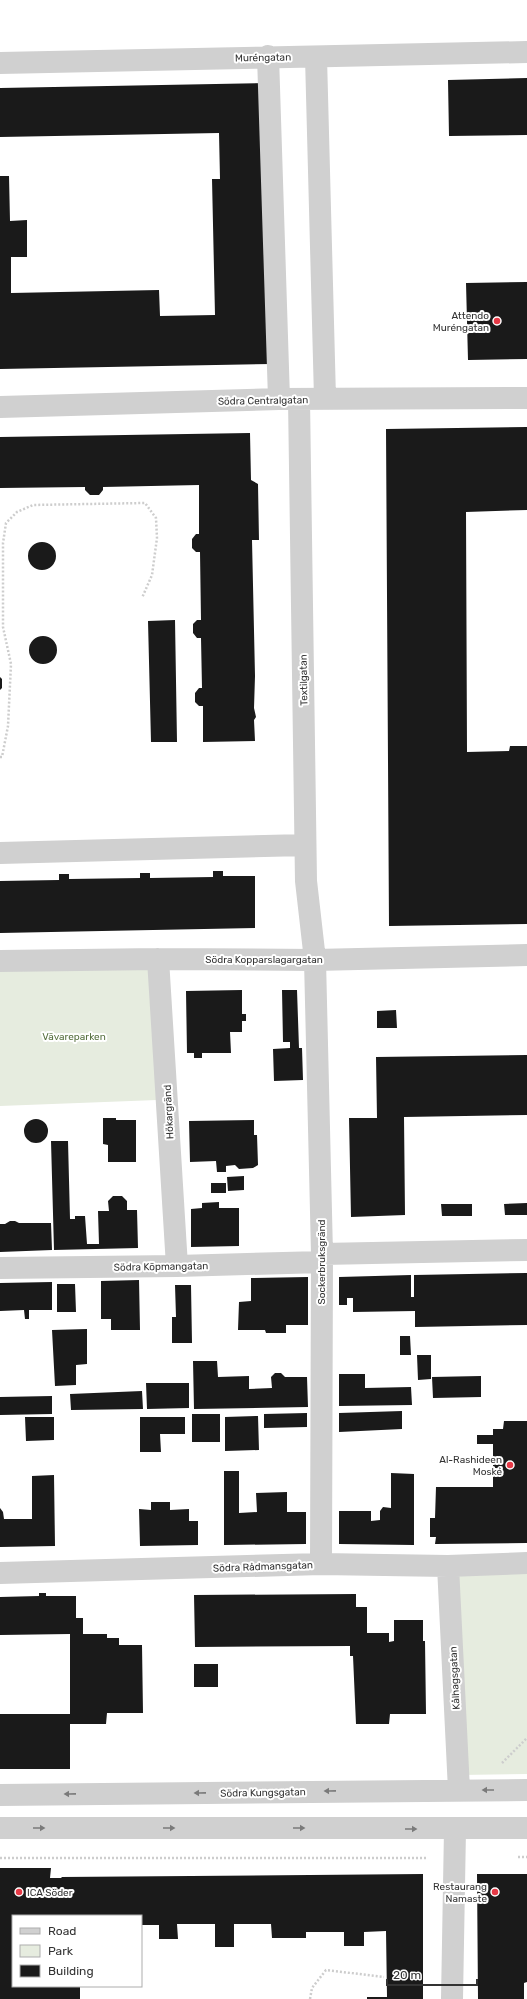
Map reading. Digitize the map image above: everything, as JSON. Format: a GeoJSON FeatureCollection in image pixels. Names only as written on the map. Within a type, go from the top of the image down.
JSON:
{"type":"FeatureCollection","features":[{"type":"Feature","properties":{"kind":"street","name":"Muréngatan"},"geometry":{"type":"LineString","coordinates":[[0,63],[268,56],[316,57],[527,52]]}},
{"type":"Feature","properties":{"kind":"street","name":"Textilgatan"},"geometry":{"type":"LineString","coordinates":[[268,56],[289,399],[306,881],[314,960]]}},
{"type":"Feature","properties":{"kind":"street"},"geometry":{"type":"LineString","coordinates":[[316,57],[325,398]]}},
{"type":"Feature","properties":{"kind":"street","name":"Södra Centralgatan"},"geometry":{"type":"LineString","coordinates":[[0,407],[325,398],[527,398]]}},
{"type":"Feature","properties":{"kind":"street"},"geometry":{"type":"LineString","coordinates":[[0,854],[305,845]]}},
{"type":"Feature","properties":{"kind":"street","name":"Södra Kopparslagargatan"},"geometry":{"type":"LineString","coordinates":[[0,961],[158,959],[314,960],[527,955]]}},
{"type":"Feature","properties":{"kind":"street","name":"Hökargränd"},"geometry":{"type":"LineString","coordinates":[[158,959],[177,1266]]}},
{"type":"Feature","properties":{"kind":"street","name":"Sockerbruksgränd"},"geometry":{"type":"LineString","coordinates":[[314,960],[322,1258],[321,1564]]}},
{"type":"Feature","properties":{"kind":"street","name":"Södra Köpmangatan"},"geometry":{"type":"LineString","coordinates":[[0,1268],[177,1266],[322,1258],[527,1250]]}},
{"type":"Feature","properties":{"kind":"street","name":"Södra Rådmansgatan"},"geometry":{"type":"LineString","coordinates":[[0,1573],[321,1564],[448,1566],[527,1563]]}},
{"type":"Feature","properties":{"kind":"street","name":"Kålhagsgatan"},"geometry":{"type":"LineString","coordinates":[[448,1566],[459,1790]]}},
{"type":"Feature","properties":{"kind":"street","name":"Södra Kungsgatan"},"geometry":{"type":"LineString","coordinates":[[0,1795],[527,1790]]}},
{"type":"Feature","properties":{"kind":"street"},"geometry":{"type":"LineString","coordinates":[[0,1828],[527,1828]]}},
{"type":"Feature","properties":{"kind":"street"},"geometry":{"type":"LineString","coordinates":[[452,1999],[455,1828]]}},
{"type":"Feature","properties":{"kind":"path"},"geometry":{"type":"LineString","coordinates":[[0,757],[2,757],[8,726],[11,664],[3,627],[3,543],[6,523],[17,512],[33,505],[145,503],[156,518],[157,538],[152,575],[142,598]]}},
{"type":"Feature","properties":{"kind":"path"},"geometry":{"type":"LineString","coordinates":[[497,1768],[527,1738]]}},
{"type":"Feature","properties":{"kind":"path"},"geometry":{"type":"LineString","coordinates":[[514,1857],[527,1857]]}},
{"type":"Feature","properties":{"kind":"path"},"geometry":{"type":"LineString","coordinates":[[0,1858],[454,1858]]}},
{"type":"Feature","properties":{"kind":"path"},"geometry":{"type":"LineString","coordinates":[[310,1999],[312,1988],[326,1970],[384,1977]]}},
{"type":"Feature","properties":{"kind":"green space","name":"Vävareparken"},"geometry":{"type":"Polygon","coordinates":[[[152,967],[157,1100],[0,1106],[0,970],[152,967]]]}},
{"type":"Feature","properties":{"kind":"green space"},"geometry":{"type":"Polygon","coordinates":[[[527,1573],[527,1774],[459,1775],[449,1576],[527,1573]]]}},
{"type":"Feature","properties":{"kind":"building"},"geometry":{"type":"Polygon","coordinates":[[[527,78],[527,135],[449,136],[448,80],[527,78]]]}},
{"type":"Feature","properties":{"kind":"building"},"geometry":{"type":"Polygon","coordinates":[[[266,83],[271,364],[0,369],[0,176],[9,176],[10,221],[27,220],[27,257],[11,257],[11,293],[159,290],[160,316],[215,315],[212,179],[220,179],[219,133],[0,137],[0,88],[266,83]]]}},
{"type":"Feature","properties":{"kind":"building","name":"Attendo Muréngatan"},"geometry":{"type":"Polygon","coordinates":[[[527,282],[527,359],[468,360],[466,283],[527,282]]]}},
{"type":"Feature","properties":{"kind":"building"},"geometry":{"type":"Polygon","coordinates":[[[527,427],[527,510],[466,512],[467,752],[509,751],[510,746],[527,746],[527,924],[389,926],[386,429],[527,427]]]}},
{"type":"Feature","properties":{"kind":"building"},"geometry":{"type":"Polygon","coordinates":[[[250,433],[251,480],[258,484],[259,540],[252,540],[255,676],[254,708],[256,717],[254,720],[255,741],[203,742],[203,706],[199,706],[195,702],[195,693],[199,688],[202,688],[201,638],[197,638],[193,633],[193,624],[197,620],[201,620],[200,552],[196,552],[192,548],[192,539],[196,534],[199,534],[199,485],[103,487],[103,490],[99,495],[90,495],[85,490],[85,487],[0,488],[0,437],[250,433]]]}},
{"type":"Feature","properties":{"kind":"building"},"geometry":{"type":"Polygon","coordinates":[[[42,542],[52,546],[56,556],[52,566],[42,570],[32,566],[28,556],[32,546],[42,542]]]}},
{"type":"Feature","properties":{"kind":"building"},"geometry":{"type":"Polygon","coordinates":[[[175,620],[177,742],[151,742],[148,621],[175,620]]]}},
{"type":"Feature","properties":{"kind":"building"},"geometry":{"type":"Polygon","coordinates":[[[43,636],[53,640],[57,650],[53,660],[43,664],[33,660],[29,650],[33,640],[43,636]]]}},
{"type":"Feature","properties":{"kind":"building"},"geometry":{"type":"Polygon","coordinates":[[[0,677],[2,679],[2,688],[0,690],[0,677]]]}},
{"type":"Feature","properties":{"kind":"building"},"geometry":{"type":"Polygon","coordinates":[[[213,871],[223,871],[223,876],[255,876],[255,928],[0,933],[0,881],[59,880],[59,874],[69,874],[69,879],[140,878],[140,873],[150,873],[150,878],[213,877],[213,871]]]}},
{"type":"Feature","properties":{"kind":"building"},"geometry":{"type":"Polygon","coordinates":[[[242,990],[242,1014],[246,1014],[246,1021],[242,1021],[242,1032],[230,1032],[231,1053],[202,1053],[202,1058],[194,1058],[194,1053],[187,1053],[186,991],[242,990]]]}},
{"type":"Feature","properties":{"kind":"building"},"geometry":{"type":"Polygon","coordinates":[[[282,990],[297,990],[299,1048],[302,1048],[303,1080],[274,1081],[273,1049],[290,1048],[290,1042],[283,1042],[282,990]]]}},
{"type":"Feature","properties":{"kind":"building"},"geometry":{"type":"Polygon","coordinates":[[[396,1010],[397,1028],[377,1028],[377,1011],[396,1010]]]}},
{"type":"Feature","properties":{"kind":"building"},"geometry":{"type":"Polygon","coordinates":[[[527,1055],[527,1115],[404,1117],[405,1215],[351,1217],[349,1118],[377,1118],[376,1057],[527,1055]]]}},
{"type":"Feature","properties":{"kind":"building"},"geometry":{"type":"Polygon","coordinates":[[[103,1118],[116,1118],[116,1120],[136,1120],[136,1162],[108,1162],[108,1145],[103,1144],[103,1118]]]}},
{"type":"Feature","properties":{"kind":"building"},"geometry":{"type":"Polygon","coordinates":[[[36,1119],[41,1120],[47,1126],[47,1136],[41,1142],[36,1143],[31,1142],[25,1136],[24,1131],[25,1126],[31,1120],[36,1119]]]}},
{"type":"Feature","properties":{"kind":"building"},"geometry":{"type":"Polygon","coordinates":[[[254,1120],[254,1135],[257,1135],[258,1165],[253,1168],[239,1169],[235,1165],[226,1166],[226,1172],[217,1172],[216,1161],[190,1162],[189,1121],[254,1120]]]}},
{"type":"Feature","properties":{"kind":"building"},"geometry":{"type":"Polygon","coordinates":[[[51,1141],[68,1141],[70,1219],[75,1219],[75,1216],[85,1216],[87,1244],[99,1244],[98,1211],[109,1211],[108,1201],[113,1196],[122,1196],[127,1201],[127,1210],[137,1210],[138,1248],[54,1250],[51,1141]]]}},
{"type":"Feature","properties":{"kind":"building"},"geometry":{"type":"Polygon","coordinates":[[[244,1176],[244,1190],[228,1191],[227,1177],[244,1176]]]}},
{"type":"Feature","properties":{"kind":"building"},"geometry":{"type":"Polygon","coordinates":[[[211,1183],[226,1183],[226,1193],[211,1193],[211,1183]]]}},
{"type":"Feature","properties":{"kind":"building"},"geometry":{"type":"Polygon","coordinates":[[[219,1202],[219,1208],[239,1208],[239,1246],[191,1247],[191,1209],[202,1208],[202,1203],[219,1202]]]}},
{"type":"Feature","properties":{"kind":"building"},"geometry":{"type":"Polygon","coordinates":[[[527,1203],[527,1215],[505,1215],[504,1204],[527,1203]]]}},
{"type":"Feature","properties":{"kind":"building"},"geometry":{"type":"Polygon","coordinates":[[[441,1204],[472,1204],[472,1216],[442,1216],[441,1204]]]}},
{"type":"Feature","properties":{"kind":"building"},"geometry":{"type":"Polygon","coordinates":[[[10,1221],[19,1223],[51,1223],[52,1250],[0,1252],[0,1224],[5,1224],[10,1221]]]}},
{"type":"Feature","properties":{"kind":"building"},"geometry":{"type":"Polygon","coordinates":[[[527,1273],[527,1325],[415,1327],[415,1311],[353,1312],[353,1298],[347,1298],[347,1305],[339,1305],[339,1277],[411,1275],[411,1297],[414,1297],[414,1275],[527,1273]]]}},
{"type":"Feature","properties":{"kind":"building"},"geometry":{"type":"Polygon","coordinates":[[[308,1277],[308,1325],[286,1325],[286,1333],[266,1333],[265,1330],[238,1330],[239,1302],[251,1301],[251,1278],[308,1277]]]}},
{"type":"Feature","properties":{"kind":"building"},"geometry":{"type":"Polygon","coordinates":[[[139,1280],[140,1330],[111,1330],[111,1319],[101,1319],[101,1281],[139,1280]]]}},
{"type":"Feature","properties":{"kind":"building"},"geometry":{"type":"Polygon","coordinates":[[[52,1282],[52,1310],[29,1310],[29,1319],[25,1319],[24,1310],[0,1311],[0,1283],[52,1282]]]}},
{"type":"Feature","properties":{"kind":"building"},"geometry":{"type":"Polygon","coordinates":[[[57,1284],[75,1284],[76,1312],[57,1312],[57,1284]]]}},
{"type":"Feature","properties":{"kind":"building"},"geometry":{"type":"Polygon","coordinates":[[[175,1285],[191,1285],[192,1343],[172,1343],[172,1317],[176,1317],[175,1285]]]}},
{"type":"Feature","properties":{"kind":"building"},"geometry":{"type":"Polygon","coordinates":[[[87,1329],[87,1364],[76,1365],[76,1385],[55,1386],[52,1330],[87,1329]]]}},
{"type":"Feature","properties":{"kind":"building"},"geometry":{"type":"Polygon","coordinates":[[[400,1336],[410,1336],[411,1355],[400,1355],[400,1336]]]}},
{"type":"Feature","properties":{"kind":"building"},"geometry":{"type":"Polygon","coordinates":[[[417,1355],[431,1355],[431,1379],[418,1380],[417,1355]]]}},
{"type":"Feature","properties":{"kind":"building"},"geometry":{"type":"Polygon","coordinates":[[[193,1361],[217,1361],[218,1377],[249,1376],[249,1389],[272,1388],[271,1377],[275,1373],[281,1373],[285,1377],[307,1377],[308,1407],[194,1409],[193,1361]]]}},
{"type":"Feature","properties":{"kind":"building"},"geometry":{"type":"Polygon","coordinates":[[[339,1374],[365,1374],[365,1388],[411,1387],[412,1405],[339,1406],[339,1374]]]}},
{"type":"Feature","properties":{"kind":"building"},"geometry":{"type":"Polygon","coordinates":[[[481,1376],[481,1397],[433,1398],[432,1377],[481,1376]]]}},
{"type":"Feature","properties":{"kind":"building"},"geometry":{"type":"Polygon","coordinates":[[[146,1383],[189,1383],[189,1408],[147,1409],[146,1383]]]}},
{"type":"Feature","properties":{"kind":"building"},"geometry":{"type":"Polygon","coordinates":[[[142,1391],[143,1409],[71,1410],[70,1394],[142,1391]]]}},
{"type":"Feature","properties":{"kind":"building"},"geometry":{"type":"Polygon","coordinates":[[[52,1396],[52,1414],[0,1415],[0,1397],[52,1396]]]}},
{"type":"Feature","properties":{"kind":"building"},"geometry":{"type":"Polygon","coordinates":[[[402,1411],[402,1429],[339,1432],[339,1413],[402,1411]]]}},
{"type":"Feature","properties":{"kind":"building"},"geometry":{"type":"Polygon","coordinates":[[[307,1413],[307,1427],[264,1428],[264,1414],[307,1413]]]}},
{"type":"Feature","properties":{"kind":"building"},"geometry":{"type":"Polygon","coordinates":[[[192,1414],[220,1414],[220,1442],[192,1442],[192,1414]]]}},
{"type":"Feature","properties":{"kind":"building"},"geometry":{"type":"Polygon","coordinates":[[[258,1416],[259,1450],[225,1451],[225,1417],[258,1416]]]}},
{"type":"Feature","properties":{"kind":"building"},"geometry":{"type":"Polygon","coordinates":[[[25,1417],[54,1417],[54,1440],[26,1441],[25,1417]]]}},
{"type":"Feature","properties":{"kind":"building"},"geometry":{"type":"Polygon","coordinates":[[[140,1417],[185,1417],[185,1434],[160,1434],[161,1452],[140,1452],[140,1417]]]}},
{"type":"Feature","properties":{"kind":"building","name":"Al-Rashideen Moské"},"geometry":{"type":"Polygon","coordinates":[[[504,1421],[527,1421],[527,1543],[435,1544],[436,1537],[430,1537],[430,1518],[435,1518],[436,1487],[493,1487],[493,1444],[477,1444],[477,1435],[493,1435],[493,1429],[503,1429],[504,1421]]]}},
{"type":"Feature","properties":{"kind":"building"},"geometry":{"type":"Polygon","coordinates":[[[224,1471],[239,1471],[239,1513],[257,1512],[256,1493],[287,1492],[287,1512],[306,1512],[306,1544],[224,1545],[224,1471]]]}},
{"type":"Feature","properties":{"kind":"building"},"geometry":{"type":"Polygon","coordinates":[[[391,1473],[414,1474],[414,1545],[339,1544],[339,1511],[371,1511],[371,1521],[380,1520],[380,1511],[383,1507],[391,1508],[391,1473]]]}},
{"type":"Feature","properties":{"kind":"building"},"geometry":{"type":"Polygon","coordinates":[[[54,1475],[55,1546],[0,1547],[0,1508],[3,1512],[4,1519],[32,1519],[32,1476],[54,1475]]]}},
{"type":"Feature","properties":{"kind":"building"},"geometry":{"type":"Polygon","coordinates":[[[151,1502],[170,1502],[170,1510],[189,1509],[189,1521],[198,1521],[198,1545],[140,1546],[139,1509],[151,1510],[151,1502]]]}},
{"type":"Feature","properties":{"kind":"building"},"geometry":{"type":"Polygon","coordinates":[[[39,1593],[46,1593],[46,1596],[76,1596],[76,1618],[83,1618],[83,1634],[107,1634],[107,1638],[119,1638],[119,1645],[142,1645],[143,1713],[107,1713],[106,1724],[70,1724],[70,1769],[0,1769],[0,1714],[70,1714],[70,1634],[0,1635],[0,1597],[39,1596],[39,1593]]]}},
{"type":"Feature","properties":{"kind":"building"},"geometry":{"type":"Polygon","coordinates":[[[356,1594],[356,1607],[367,1607],[367,1633],[389,1633],[389,1642],[394,1641],[394,1620],[423,1620],[423,1641],[425,1641],[426,1714],[390,1714],[389,1724],[356,1724],[353,1656],[350,1656],[350,1646],[195,1647],[194,1595],[356,1594]]]}},
{"type":"Feature","properties":{"kind":"building"},"geometry":{"type":"Polygon","coordinates":[[[194,1664],[218,1664],[218,1687],[194,1687],[194,1664]]]}},
{"type":"Feature","properties":{"kind":"building"},"geometry":{"type":"Polygon","coordinates":[[[0,1868],[51,1868],[50,1878],[423,1874],[423,1999],[367,1999],[367,1997],[387,1997],[386,1931],[364,1932],[364,1946],[344,1946],[344,1932],[306,1932],[306,1938],[272,1938],[271,1924],[234,1924],[234,1947],[215,1947],[215,1924],[177,1924],[178,1939],[159,1939],[159,1925],[142,1925],[142,1915],[12,1915],[12,1987],[80,1987],[80,1999],[0,1999],[0,1868]]]}},
{"type":"Feature","properties":{"kind":"building"},"geometry":{"type":"Polygon","coordinates":[[[477,1874],[527,1874],[527,1982],[524,1983],[524,1999],[478,1999],[477,1874]]]}},
{"type":"Feature","properties":{"kind":"place","name":"Attendo Muréngatan"},"geometry":{"type":"Point","coordinates":[497,321]}},
{"type":"Feature","properties":{"kind":"place","name":"Al-Rashideen Moské"},"geometry":{"type":"Point","coordinates":[510,1465]}},
{"type":"Feature","properties":{"kind":"place","name":"ICA Söder"},"geometry":{"type":"Point","coordinates":[19,1892]}},
{"type":"Feature","properties":{"kind":"place","name":"Restaurang Namaste"},"geometry":{"type":"Point","coordinates":[495,1892]}}]}
